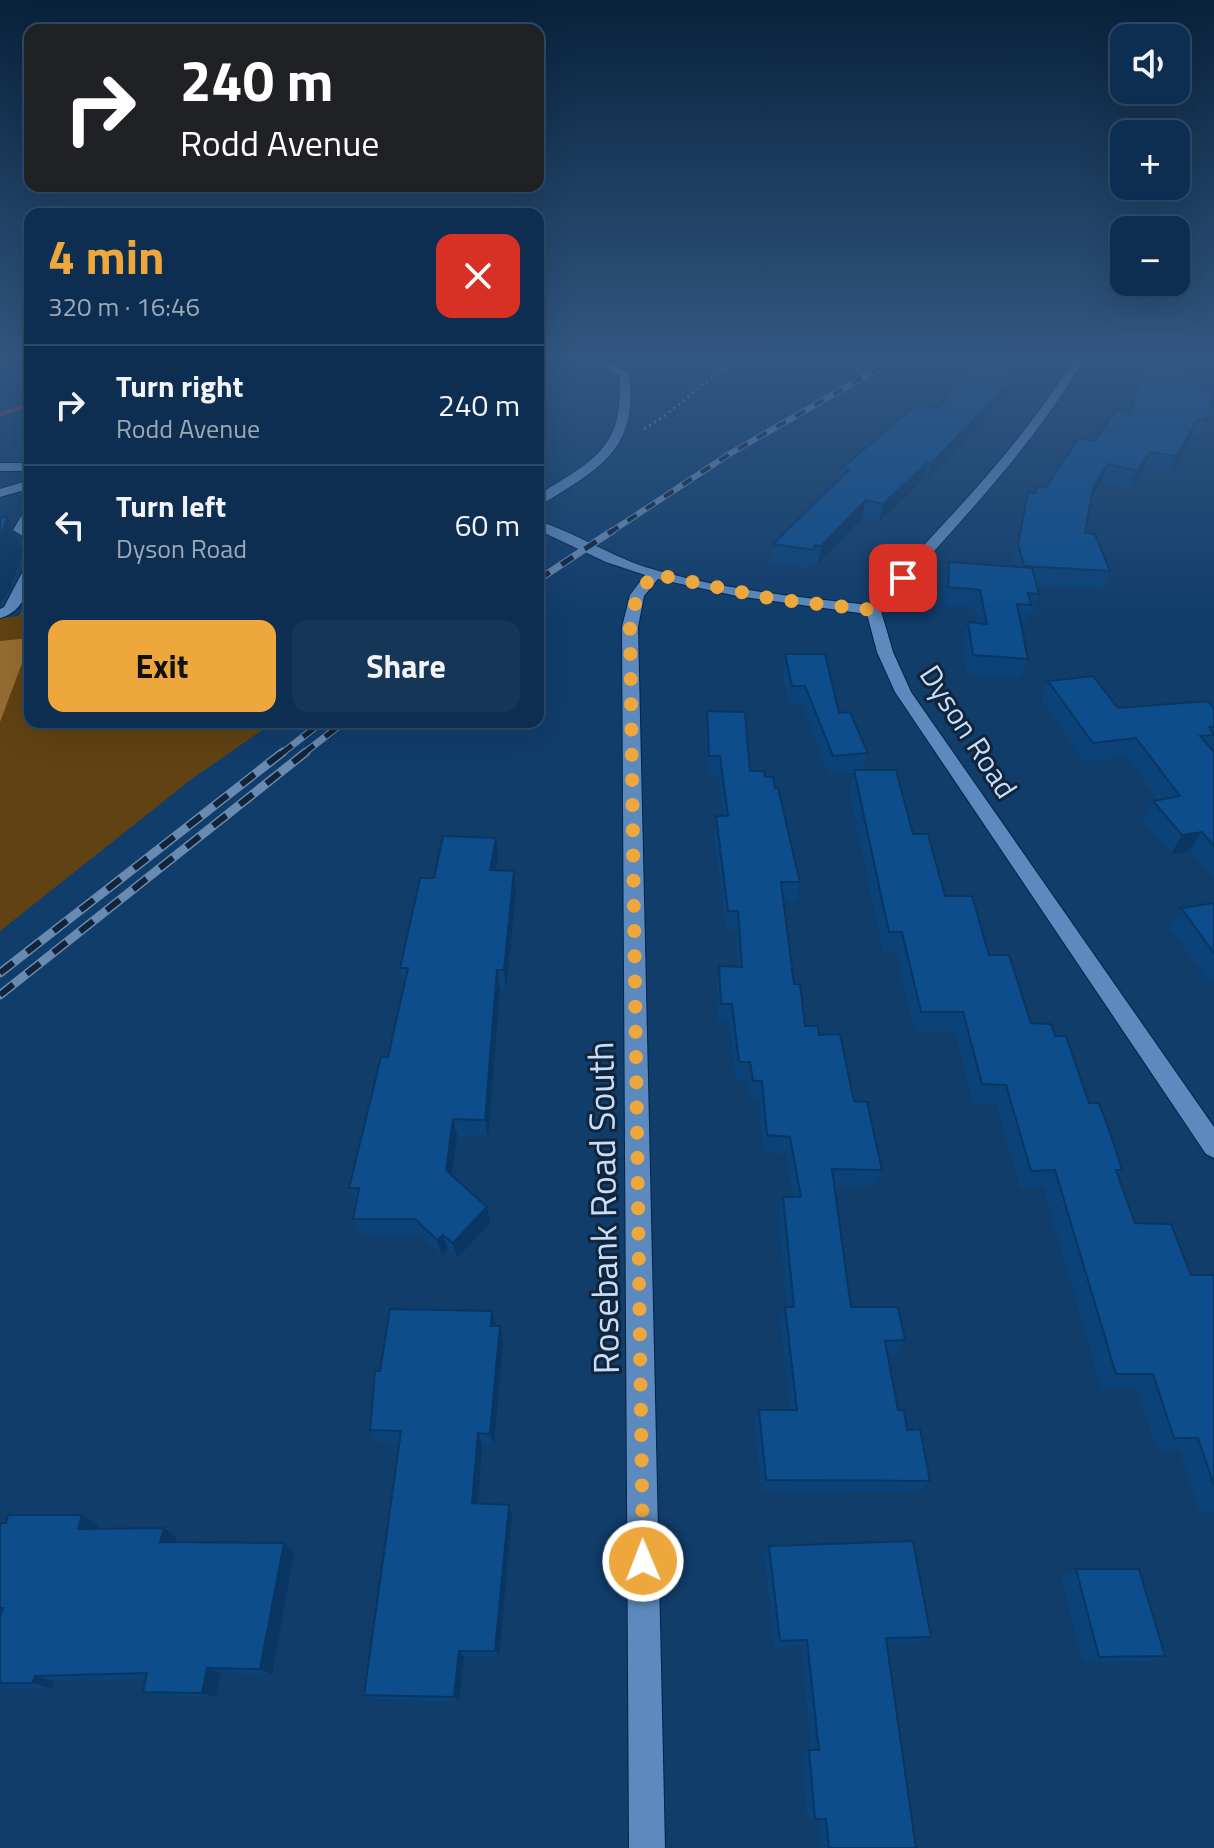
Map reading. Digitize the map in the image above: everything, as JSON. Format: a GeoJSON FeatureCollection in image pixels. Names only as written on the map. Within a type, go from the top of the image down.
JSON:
{"type":"FeatureCollection","features":[{"type":"Feature","properties":{"kind":"street"},"geometry":{"type":"LineString","coordinates":[[544,528],[601,555],[654,574],[774,599],[873,610],[1019,445]]}},
{"type":"Feature","properties":{"kind":"street"},"geometry":{"type":"LineString","coordinates":[[544,497],[616,446]]}},
{"type":"Feature","properties":{"kind":"street"},"geometry":{"type":"LineString","coordinates":[[0,467],[24,467]]}},
{"type":"Feature","properties":{"kind":"street"},"geometry":{"type":"LineString","coordinates":[[0,493],[24,486]]}},
{"type":"Feature","properties":{"kind":"street","name":"Rosebank Road South"},"geometry":{"type":"LineString","coordinates":[[647,1848],[630,627],[637,595],[654,574]]}},
{"type":"Feature","properties":{"kind":"street"},"geometry":{"type":"LineString","coordinates":[[0,614],[10,610],[24,582]]}},
{"type":"Feature","properties":{"kind":"street","name":"Dyson Road"},"geometry":{"type":"LineString","coordinates":[[873,610],[885,652],[903,692],[1214,1147]]}},
{"type":"Feature","properties":{"kind":"shaded area"},"geometry":{"type":"Polygon","coordinates":[[[24,606],[24,728],[265,728],[193,778],[0,931],[0,618],[19,616],[24,606]]]}},
{"type":"Feature","properties":{"kind":"shaded area"},"geometry":{"type":"Polygon","coordinates":[[[24,639],[24,658],[0,722],[0,641],[24,639]]]}},
{"type":"Feature","properties":{"kind":"building"},"geometry":{"type":"Polygon","coordinates":[[[869,445],[949,445],[883,504],[866,500],[821,546],[815,545],[813,550],[773,544],[849,470],[842,468],[869,445]]]}},
{"type":"Feature","properties":{"kind":"building"},"geometry":{"type":"Polygon","coordinates":[[[1074,445],[1183,445],[1177,456],[1150,452],[1137,471],[1108,464],[1093,488],[1085,533],[1095,534],[1110,571],[1024,566],[1018,544],[1028,492],[1035,494],[1037,486],[1046,487],[1074,445]]]}},
{"type":"Feature","properties":{"kind":"building"},"geometry":{"type":"Polygon","coordinates":[[[0,517],[8,517],[0,536],[0,517]]]}},
{"type":"Feature","properties":{"kind":"building"},"geometry":{"type":"Polygon","coordinates":[[[949,562],[1032,568],[1039,594],[1028,593],[1031,605],[1017,604],[1028,659],[973,655],[968,622],[987,624],[980,590],[948,587],[949,562]]]}},
{"type":"Feature","properties":{"kind":"building"},"geometry":{"type":"Polygon","coordinates":[[[785,654],[825,654],[839,713],[850,712],[868,753],[833,756],[805,686],[792,686],[785,654]]]}},
{"type":"Feature","properties":{"kind":"building"},"geometry":{"type":"Polygon","coordinates":[[[1093,676],[1118,708],[1208,701],[1214,709],[1214,727],[1209,727],[1214,735],[1200,736],[1214,752],[1214,846],[1202,832],[1182,835],[1153,801],[1180,796],[1136,738],[1093,743],[1048,681],[1093,676]]]}},
{"type":"Feature","properties":{"kind":"building"},"geometry":{"type":"Polygon","coordinates":[[[707,711],[745,712],[750,771],[764,771],[765,777],[773,777],[775,788],[778,788],[800,882],[781,882],[794,984],[800,984],[805,1026],[818,1026],[819,1035],[840,1034],[854,1101],[867,1102],[882,1170],[832,1169],[851,1307],[898,1307],[905,1340],[885,1341],[898,1410],[904,1410],[907,1430],[920,1429],[930,1481],[766,1480],[759,1410],[797,1410],[785,1307],[794,1307],[783,1197],[801,1197],[790,1137],[767,1135],[762,1081],[753,1081],[750,1062],[739,1062],[732,1004],[721,1004],[719,966],[742,967],[738,911],[728,911],[716,816],[728,816],[720,756],[709,756],[707,711]]]}},
{"type":"Feature","properties":{"kind":"building"},"geometry":{"type":"Polygon","coordinates":[[[854,770],[896,770],[913,834],[928,834],[945,896],[972,896],[989,955],[1009,955],[1031,1023],[1051,1024],[1055,1036],[1066,1036],[1089,1103],[1099,1103],[1122,1170],[1116,1170],[1135,1223],[1171,1224],[1191,1275],[1214,1275],[1214,1485],[1198,1438],[1174,1438],[1153,1374],[1116,1374],[1055,1170],[1031,1171],[1006,1085],[982,1084],[963,1012],[921,1012],[902,932],[889,932],[854,770]]]}},
{"type":"Feature","properties":{"kind":"building"},"geometry":{"type":"Polygon","coordinates":[[[443,836],[496,838],[490,870],[514,871],[504,970],[497,970],[485,1120],[453,1119],[446,1170],[487,1207],[453,1243],[443,1235],[437,1240],[415,1219],[353,1219],[359,1188],[349,1188],[381,1057],[388,1057],[408,968],[400,968],[420,878],[434,878],[443,836]]]}},
{"type":"Feature","properties":{"kind":"building"},"geometry":{"type":"Polygon","coordinates":[[[1214,903],[1214,953],[1181,908],[1214,903]]]}},
{"type":"Feature","properties":{"kind":"building"},"geometry":{"type":"Polygon","coordinates":[[[390,1309],[492,1311],[491,1326],[500,1326],[490,1434],[478,1433],[472,1503],[509,1505],[495,1651],[459,1651],[454,1697],[364,1695],[401,1431],[370,1430],[375,1371],[380,1371],[390,1309]]]}},
{"type":"Feature","properties":{"kind":"building"},"geometry":{"type":"Polygon","coordinates":[[[8,1515],[82,1515],[78,1529],[164,1528],[160,1542],[284,1543],[260,1669],[207,1668],[202,1693],[143,1692],[147,1673],[35,1676],[32,1683],[0,1683],[0,1617],[3,1608],[0,1608],[0,1523],[6,1523],[8,1515]]]}},
{"type":"Feature","properties":{"kind":"building"},"geometry":{"type":"Polygon","coordinates":[[[913,1541],[931,1637],[886,1638],[916,1848],[829,1848],[826,1819],[815,1819],[809,1750],[819,1750],[807,1640],[780,1641],[769,1546],[913,1541]]]}},
{"type":"Feature","properties":{"kind":"building"},"geometry":{"type":"Polygon","coordinates":[[[1076,1569],[1139,1569],[1165,1656],[1099,1657],[1076,1569]]]}},
{"type":"Feature","properties":{"kind":"railway"},"geometry":{"type":"LineString","coordinates":[[609,533],[745,445]]}},
{"type":"Feature","properties":{"kind":"railway"},"geometry":{"type":"LineString","coordinates":[[544,576],[612,531]]}},
{"type":"Feature","properties":{"kind":"railway"},"geometry":{"type":"LineString","coordinates":[[281,754],[314,728]]}},
{"type":"Feature","properties":{"kind":"railway"},"geometry":{"type":"LineString","coordinates":[[303,754],[336,728]]}},
{"type":"Feature","properties":{"kind":"railway"},"geometry":{"type":"LineString","coordinates":[[0,973],[283,752]]}},
{"type":"Feature","properties":{"kind":"railway"},"geometry":{"type":"LineString","coordinates":[[0,995],[306,752]]}},
{"type":"Feature","properties":{"kind":"route"},"geometry":{"type":"LineString","coordinates":[[643,1561],[630,627],[637,595],[654,574],[774,599],[873,610],[903,578]]}}]}
